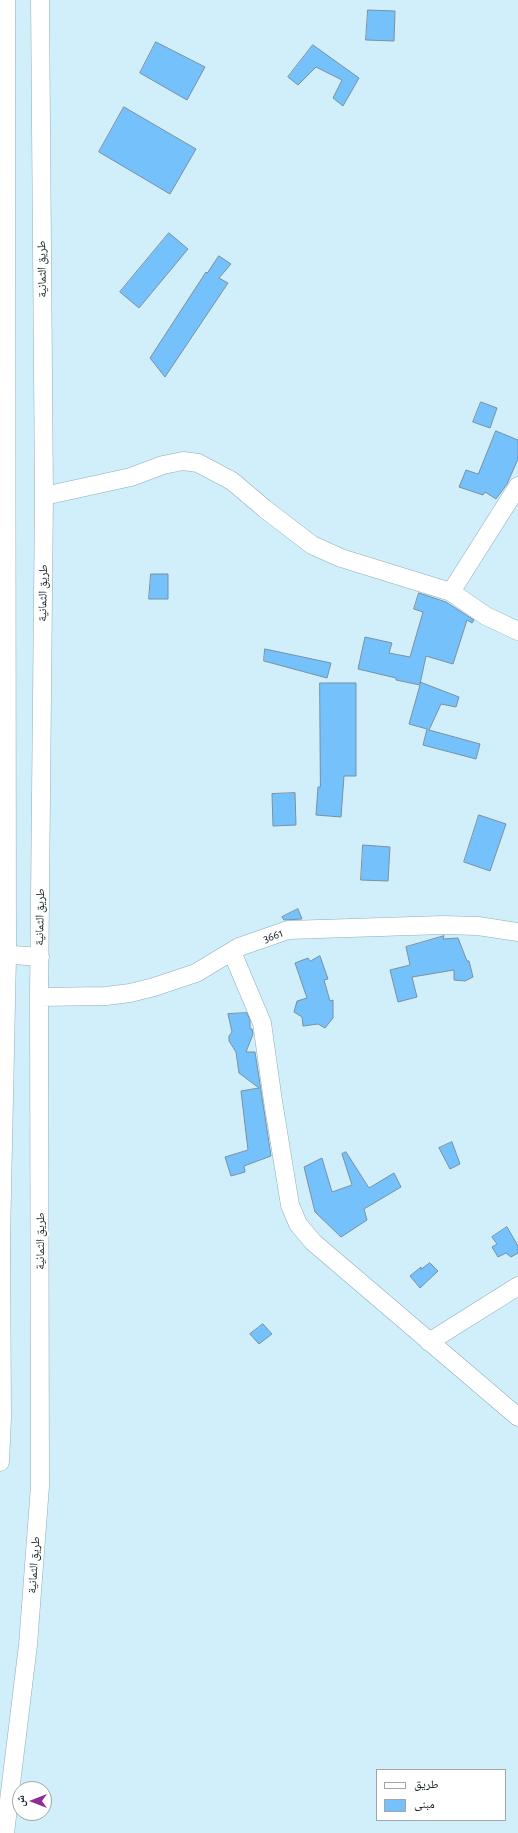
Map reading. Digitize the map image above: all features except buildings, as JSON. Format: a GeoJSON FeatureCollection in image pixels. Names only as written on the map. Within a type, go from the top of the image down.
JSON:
{"type":"FeatureCollection","features":[{"type":"Feature","properties":{"kind":"street"},"geometry":{"type":"LineString","coordinates":[[0,1461],[2,1418],[0,1240],[4,955],[3,503],[6,0]]}},
{"type":"Feature","properties":{"kind":"street","name":"طريق الثمانية"},"geometry":{"type":"LineString","coordinates":[[5,1833],[28,1645],[40,1486],[40,957],[44,496],[40,0]]}},
{"type":"Feature","properties":{"kind":"street"},"geometry":{"type":"LineString","coordinates":[[44,496],[131,477],[163,465],[182,461],[198,463],[232,481],[312,546],[342,558],[451,592],[486,616],[518,631]]}},
{"type":"Feature","properties":{"kind":"street"},"geometry":{"type":"LineString","coordinates":[[451,592],[518,486]]}},
{"type":"Feature","properties":{"kind":"street","name":"3661"},"geometry":{"type":"LineString","coordinates":[[40,996],[66,997],[130,993],[196,973],[240,947],[288,930],[443,925],[478,926],[518,932]]}},
{"type":"Feature","properties":{"kind":"street"},"geometry":{"type":"LineString","coordinates":[[232,952],[262,1024],[290,1205],[298,1224],[312,1242],[518,1417]]}},
{"type":"Feature","properties":{"kind":"street"},"geometry":{"type":"LineString","coordinates":[[4,955],[40,957]]}},
{"type":"Feature","properties":{"kind":"street"},"geometry":{"type":"LineString","coordinates":[[429,1342],[518,1286]]}}]}
